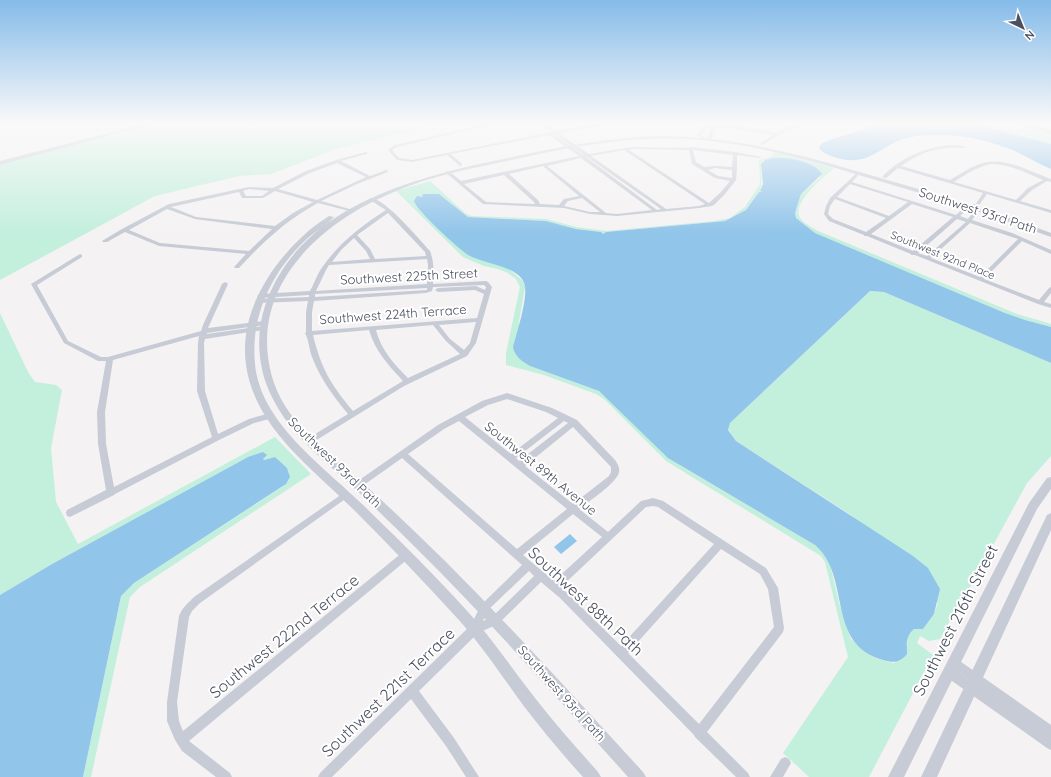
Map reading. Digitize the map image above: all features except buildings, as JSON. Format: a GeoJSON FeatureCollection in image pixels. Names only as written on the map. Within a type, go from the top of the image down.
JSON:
{"type":"FeatureCollection","features":[{"type":"Feature","properties":{"kind":"street"},"geometry":{"type":"LineString","coordinates":[[0,163],[11,160]]}},
{"type":"Feature","properties":{"kind":"street"},"geometry":{"type":"LineString","coordinates":[[455,160],[460,165]]}},
{"type":"Feature","properties":{"kind":"street","name":"Southwest 93rd Path"},"geometry":{"type":"LineString","coordinates":[[484,160],[460,165],[395,184],[314,229],[293,247],[272,274],[259,299],[251,327],[249,354],[253,376],[261,400],[270,416],[294,446],[406,555],[475,629],[533,706],[593,777]]}},
{"type":"Feature","properties":{"kind":"street","name":"Southwest 93rd Path"},"geometry":{"type":"LineString","coordinates":[[498,160],[410,183],[344,211],[302,249],[285,271],[270,298],[263,325],[263,356],[271,386],[288,416],[310,441],[358,485],[484,608],[638,777]]}},
{"type":"Feature","properties":{"kind":"street"},"geometry":{"type":"LineString","coordinates":[[460,183],[566,160]]}},
{"type":"Feature","properties":{"kind":"street"},"geometry":{"type":"LineString","coordinates":[[586,160],[656,211]]}},
{"type":"Feature","properties":{"kind":"street"},"geometry":{"type":"LineString","coordinates":[[594,160],[665,210]]}},
{"type":"Feature","properties":{"kind":"street"},"geometry":{"type":"LineString","coordinates":[[642,160],[710,204]]}},
{"type":"Feature","properties":{"kind":"street"},"geometry":{"type":"LineString","coordinates":[[693,160],[703,169],[718,177],[733,180]]}},
{"type":"Feature","properties":{"kind":"street"},"geometry":{"type":"LineString","coordinates":[[448,172],[485,204],[561,206],[606,215],[656,211],[710,204],[718,199],[733,180],[736,169],[735,160]]}},
{"type":"Feature","properties":{"kind":"street","name":"Southwest 93rd Path"},"geometry":{"type":"LineString","coordinates":[[813,160],[969,206],[978,207],[1051,234]]}},
{"type":"Feature","properties":{"kind":"street","name":"Southwest 93rd Path"},"geometry":{"type":"LineString","coordinates":[[827,160],[1051,230]]}},
{"type":"Feature","properties":{"kind":"street"},"geometry":{"type":"LineString","coordinates":[[884,177],[897,166],[908,160]]}},
{"type":"Feature","properties":{"kind":"street"},"geometry":{"type":"LineString","coordinates":[[240,190],[243,197],[254,199],[264,197],[274,189],[308,172],[337,161],[369,177]]}},
{"type":"Feature","properties":{"kind":"street"},"geometry":{"type":"LineString","coordinates":[[951,182],[972,168],[999,161],[1049,181]]}},
{"type":"Feature","properties":{"kind":"street"},"geometry":{"type":"LineString","coordinates":[[544,165],[606,215]]}},
{"type":"Feature","properties":{"kind":"street"},"geometry":{"type":"LineString","coordinates":[[897,166],[1051,212]]}},
{"type":"Feature","properties":{"kind":"street"},"geometry":{"type":"LineString","coordinates":[[703,169],[716,167],[736,169]]}},
{"type":"Feature","properties":{"kind":"street"},"geometry":{"type":"LineString","coordinates":[[237,267],[277,228],[315,202],[369,177],[386,171]]}},
{"type":"Feature","properties":{"kind":"street"},"geometry":{"type":"LineString","coordinates":[[505,173],[536,201],[538,206]]}},
{"type":"Feature","properties":{"kind":"street"},"geometry":{"type":"LineString","coordinates":[[858,173],[833,198],[889,219]]}},
{"type":"Feature","properties":{"kind":"street"},"geometry":{"type":"LineString","coordinates":[[1018,201],[1030,189],[1049,181]]}},
{"type":"Feature","properties":{"kind":"street"},"geometry":{"type":"LineString","coordinates":[[848,182],[969,221],[1021,239],[1051,252]]}},
{"type":"Feature","properties":{"kind":"street"},"geometry":{"type":"LineString","coordinates":[[105,241],[166,207],[185,201],[249,188],[274,189],[315,202],[319,206],[344,211]]}},
{"type":"Feature","properties":{"kind":"street"},"geometry":{"type":"LineString","coordinates":[[927,259],[969,221],[986,192]]}},
{"type":"Feature","properties":{"kind":"street"},"geometry":{"type":"LineString","coordinates":[[561,206],[566,200],[583,196]]}},
{"type":"Feature","properties":{"kind":"street","name":"Southwest 92nd Place"},"geometry":{"type":"LineString","coordinates":[[833,198],[826,212],[830,219],[913,254],[1051,306]]}},
{"type":"Feature","properties":{"kind":"street"},"geometry":{"type":"LineString","coordinates":[[372,199],[389,210],[425,248],[430,257],[430,288]]}},
{"type":"Feature","properties":{"kind":"street"},"geometry":{"type":"LineString","coordinates":[[866,235],[910,203]]}},
{"type":"Feature","properties":{"kind":"street"},"geometry":{"type":"LineString","coordinates":[[913,254],[958,218],[969,206]]}},
{"type":"Feature","properties":{"kind":"street"},"geometry":{"type":"LineString","coordinates":[[166,207],[195,218],[277,228]]}},
{"type":"Feature","properties":{"kind":"street"},"geometry":{"type":"LineString","coordinates":[[352,414],[336,396],[322,376],[314,356],[308,333],[312,296],[327,264],[354,235],[389,210]]}},
{"type":"Feature","properties":{"kind":"street"},"geometry":{"type":"LineString","coordinates":[[124,230],[157,243],[251,253]]}},
{"type":"Feature","properties":{"kind":"street"},"geometry":{"type":"LineString","coordinates":[[354,235],[368,250],[373,261]]}},
{"type":"Feature","properties":{"kind":"street"},"geometry":{"type":"LineString","coordinates":[[980,280],[1021,239]]}},
{"type":"Feature","properties":{"kind":"street"},"geometry":{"type":"LineString","coordinates":[[80,256],[38,280],[34,284],[66,342],[100,359],[110,359],[203,334],[263,325]]}},
{"type":"Feature","properties":{"kind":"street"},"geometry":{"type":"LineString","coordinates":[[327,264],[430,257]]}},
{"type":"Feature","properties":{"kind":"street"},"geometry":{"type":"LineString","coordinates":[[216,438],[201,390],[203,334],[225,284]]}},
{"type":"Feature","properties":{"kind":"street","name":"Southwest 225th Street"},"geometry":{"type":"LineString","coordinates":[[259,299],[430,288],[476,288],[487,293],[479,320]]}},
{"type":"Feature","properties":{"kind":"street"},"geometry":{"type":"LineString","coordinates":[[1040,303],[1051,289]]}},
{"type":"Feature","properties":{"kind":"street"},"geometry":{"type":"LineString","coordinates":[[310,441],[407,381],[465,354],[472,346],[479,320]]}},
{"type":"Feature","properties":{"kind":"street","name":"Southwest 224th Terrace"},"geometry":{"type":"LineString","coordinates":[[308,333],[479,320]]}},
{"type":"Feature","properties":{"kind":"street"},"geometry":{"type":"LineString","coordinates":[[435,324],[448,340],[465,354]]}},
{"type":"Feature","properties":{"kind":"street"},"geometry":{"type":"LineString","coordinates":[[372,328],[382,353],[407,381]]}},
{"type":"Feature","properties":{"kind":"street"},"geometry":{"type":"LineString","coordinates":[[110,359],[101,412],[102,444],[111,493]]}},
{"type":"Feature","properties":{"kind":"street"},"geometry":{"type":"LineString","coordinates":[[358,485],[459,417],[485,404],[508,396],[564,417],[574,422],[612,462],[616,470],[613,477],[516,555]]}},
{"type":"Feature","properties":{"kind":"street"},"geometry":{"type":"LineString","coordinates":[[70,513],[216,438],[252,421],[270,416]]}},
{"type":"Feature","properties":{"kind":"street","name":"Southwest 89th Avenue"},"geometry":{"type":"LineString","coordinates":[[459,417],[574,508],[608,537]]}},
{"type":"Feature","properties":{"kind":"street"},"geometry":{"type":"LineString","coordinates":[[511,458],[564,417]]}},
{"type":"Feature","properties":{"kind":"street"},"geometry":{"type":"LineString","coordinates":[[520,465],[574,422]]}},
{"type":"Feature","properties":{"kind":"street","name":"Southwest 88th Path"},"geometry":{"type":"LineString","coordinates":[[402,454],[554,588],[744,777]]}},
{"type":"Feature","properties":{"kind":"street","name":"Southwest 216th Street"},"geometry":{"type":"LineString","coordinates":[[896,777],[1033,506],[1051,481]]}},
{"type":"Feature","properties":{"kind":"street"},"geometry":{"type":"LineString","coordinates":[[226,777],[192,753],[181,740],[173,721],[172,702],[183,618],[186,611],[197,600],[345,495]]}},
{"type":"Feature","properties":{"kind":"street"},"geometry":{"type":"LineString","coordinates":[[554,588],[644,504],[650,502],[660,504],[757,566],[767,575],[773,588],[780,626],[699,733]]}},
{"type":"Feature","properties":{"kind":"street"},"geometry":{"type":"LineString","coordinates":[[929,777],[1051,518]]}},
{"type":"Feature","properties":{"kind":"street"},"geometry":{"type":"LineString","coordinates":[[621,653],[721,543]]}},
{"type":"Feature","properties":{"kind":"street","name":"Southwest 222nd Terrace"},"geometry":{"type":"LineString","coordinates":[[181,740],[406,555]]}},
{"type":"Feature","properties":{"kind":"street","name":"Southwest 221st Terrace"},"geometry":{"type":"LineString","coordinates":[[324,777],[475,629],[484,608],[528,566]]}},
{"type":"Feature","properties":{"kind":"street","name":"Southwest 221st Terrace"},"geometry":{"type":"LineString","coordinates":[[475,629],[495,621],[540,576]]}},
{"type":"Feature","properties":{"kind":"street"},"geometry":{"type":"LineString","coordinates":[[952,667],[1051,732]]}},
{"type":"Feature","properties":{"kind":"street"},"geometry":{"type":"LineString","coordinates":[[973,682],[1051,744]]}},
{"type":"Feature","properties":{"kind":"street"},"geometry":{"type":"LineString","coordinates":[[412,691],[450,742],[473,777]]}},
{"type":"Feature","properties":{"kind":"street"},"geometry":{"type":"LineString","coordinates":[[776,777],[785,763]]}},
{"type":"Feature","properties":{"kind":"green space"},"geometry":{"type":"Polygon","coordinates":[[[11,160],[307,160],[271,174],[239,176],[155,196],[0,280],[0,163],[11,160]]]}},
{"type":"Feature","properties":{"kind":"green space"},"geometry":{"type":"Polygon","coordinates":[[[759,160],[766,160],[763,161],[761,168],[760,190],[763,192],[759,192],[746,210],[725,221],[606,232],[603,234],[601,232],[576,229],[546,221],[468,217],[443,197],[424,197],[415,204],[468,255],[509,269],[523,281],[525,287],[519,322],[520,359],[530,366],[599,391],[681,466],[815,545],[824,552],[829,560],[839,603],[851,639],[872,657],[893,663],[902,660],[906,650],[909,634],[914,629],[923,629],[934,614],[938,603],[851,515],[736,441],[728,429],[730,423],[870,291],[884,292],[1051,363],[1051,456],[1027,483],[940,639],[929,641],[920,636],[917,643],[933,655],[869,777],[809,777],[783,753],[848,657],[825,562],[821,556],[666,461],[604,399],[596,394],[544,375],[506,365],[506,353],[520,287],[516,279],[508,273],[484,266],[463,257],[396,191],[430,181],[465,213],[471,216],[546,219],[576,227],[606,231],[715,221],[730,218],[745,207],[760,184],[759,160]]]}},
{"type":"Feature","properties":{"kind":"green space"},"geometry":{"type":"Polygon","coordinates":[[[786,160],[807,160],[834,168],[816,184],[804,198],[798,212],[803,222],[818,231],[1017,314],[1051,324],[1051,327],[1005,313],[815,233],[796,218],[795,213],[801,194],[821,177],[793,162],[786,160]]]}},
{"type":"Feature","properties":{"kind":"green space"},"geometry":{"type":"Polygon","coordinates":[[[0,313],[28,372],[35,382],[56,385],[62,390],[51,448],[56,502],[78,544],[275,437],[311,474],[140,587],[130,597],[91,777],[83,777],[121,596],[134,583],[282,487],[289,480],[288,470],[275,457],[264,460],[248,457],[52,564],[0,595],[0,313]]]}},
{"type":"Feature","properties":{"kind":"water"},"geometry":{"type":"Polygon","coordinates":[[[765,160],[797,160],[813,166],[822,174],[801,194],[795,213],[796,218],[815,233],[1005,313],[1051,327],[1051,363],[884,292],[870,291],[730,423],[728,430],[736,441],[913,556],[928,568],[940,589],[934,614],[923,629],[914,629],[911,632],[907,640],[907,654],[896,662],[883,660],[865,652],[853,640],[846,625],[833,574],[826,558],[815,545],[668,458],[599,391],[530,366],[519,358],[513,347],[525,300],[525,287],[523,280],[510,270],[468,255],[422,213],[414,201],[417,196],[422,197],[423,194],[439,194],[468,217],[546,221],[576,229],[601,232],[603,234],[606,232],[725,221],[746,210],[759,192],[763,192],[760,191],[763,184],[761,164],[765,160]]]}},
{"type":"Feature","properties":{"kind":"water"},"geometry":{"type":"Polygon","coordinates":[[[1034,160],[1051,160],[1051,169],[1034,160]]]}},
{"type":"Feature","properties":{"kind":"water"},"geometry":{"type":"Polygon","coordinates":[[[263,452],[267,455],[263,459],[264,460],[275,457],[287,468],[290,477],[286,484],[134,583],[121,596],[83,777],[0,777],[0,595],[52,564],[248,457],[263,452]]]}},
{"type":"Feature","properties":{"kind":"water"},"geometry":{"type":"Polygon","coordinates":[[[570,534],[577,541],[561,554],[554,547],[570,534]]]}}]}
